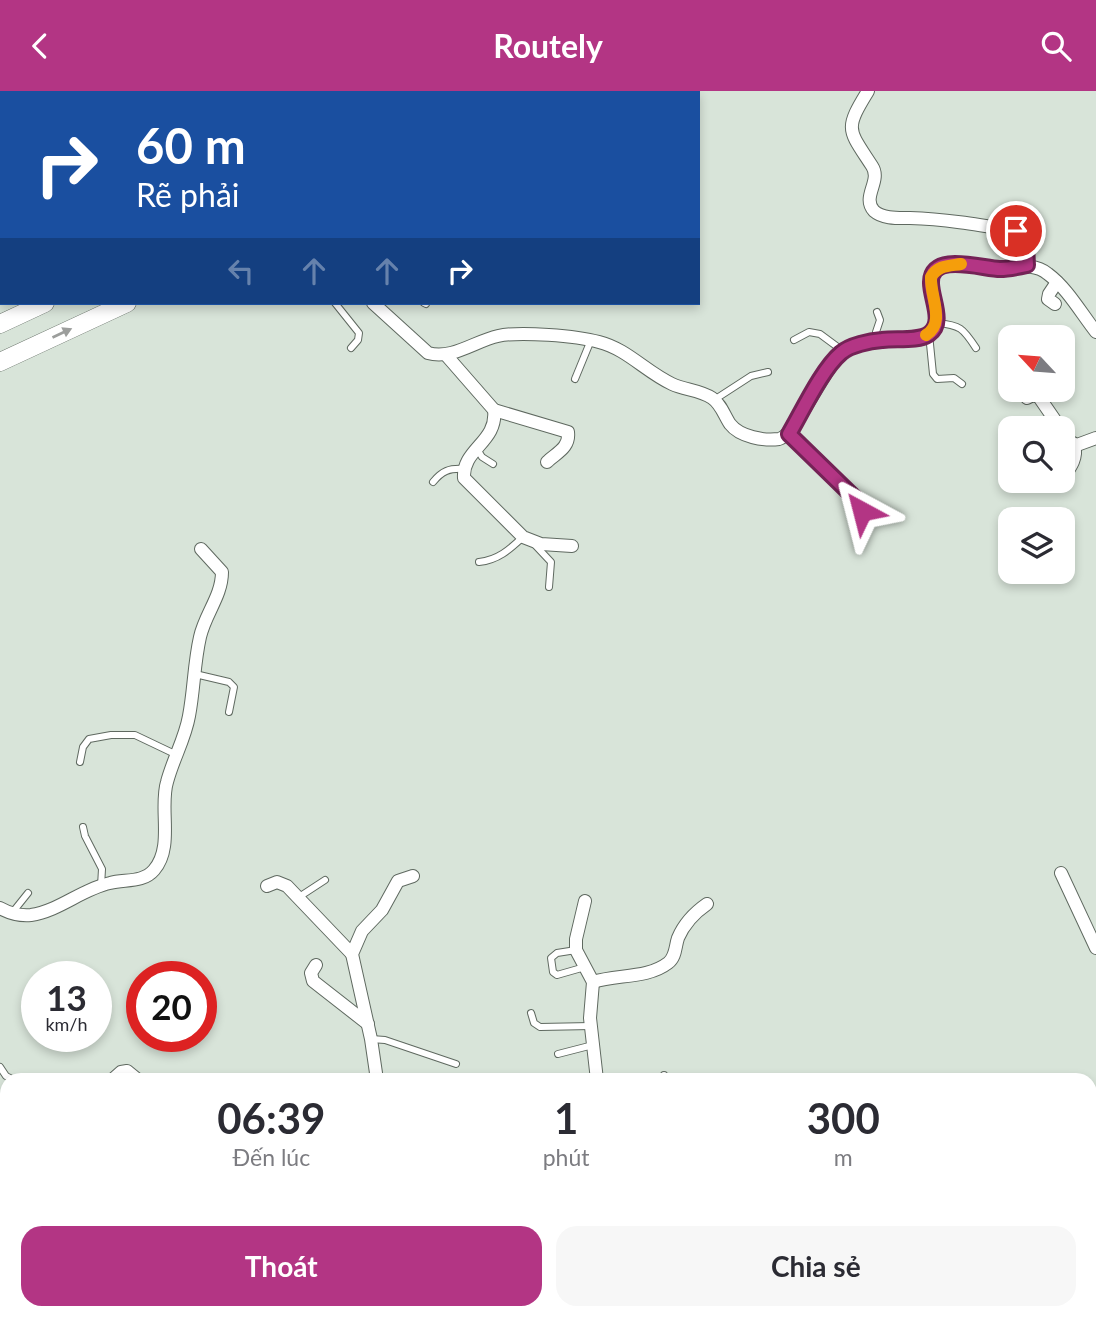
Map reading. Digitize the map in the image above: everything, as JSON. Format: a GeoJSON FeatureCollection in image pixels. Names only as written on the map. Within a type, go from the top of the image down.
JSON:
{"type":"FeatureCollection","features":[{"type":"Feature","properties":{"kind":"main road"},"geometry":{"type":"LineString","coordinates":[[0,324],[41,305]]}},
{"type":"Feature","properties":{"kind":"main road"},"geometry":{"type":"LineString","coordinates":[[0,362],[123,305]]}},
{"type":"Feature","properties":{"kind":"street"},"geometry":{"type":"LineString","coordinates":[[868,91],[850,125],[852,137],[874,170],[874,183],[869,196],[873,210],[889,217],[938,219],[1016,231],[1025,241],[1027,265]]}},
{"type":"Feature","properties":{"kind":"street"},"geometry":{"type":"LineString","coordinates":[[375,305],[428,353],[446,355],[497,336],[512,334],[591,340],[621,351],[668,382],[715,400],[738,432],[748,436],[776,439],[789,434],[829,368],[843,351],[879,340],[919,338],[936,328],[931,277],[935,270],[942,267],[967,263],[1001,269],[1027,265],[1038,268],[1057,282],[1096,332]]}},
{"type":"Feature","properties":{"kind":"street"},"geometry":{"type":"LineString","coordinates":[[1055,304],[1048,299],[1057,282]]}},
{"type":"Feature","properties":{"kind":"street"},"geometry":{"type":"LineString","coordinates":[[446,355],[494,410],[568,432],[569,438],[564,449],[547,462]]}},
{"type":"Feature","properties":{"kind":"street"},"geometry":{"type":"LineString","coordinates":[[494,410],[492,429],[467,461],[464,478],[528,539],[572,545]]}},
{"type":"Feature","properties":{"kind":"street"},"geometry":{"type":"LineString","coordinates":[[1077,445],[1096,438]]}},
{"type":"Feature","properties":{"kind":"street"},"geometry":{"type":"LineString","coordinates":[[6,911],[31,915],[100,886],[147,876],[155,869],[163,848],[167,782],[189,718],[200,635],[222,583],[222,572],[201,549]]}},
{"type":"Feature","properties":{"kind":"street"},"geometry":{"type":"LineString","coordinates":[[1061,873],[1096,948]]}},
{"type":"Feature","properties":{"kind":"street"},"geometry":{"type":"LineString","coordinates":[[352,954],[362,931],[382,910],[398,881],[414,876]]}},
{"type":"Feature","properties":{"kind":"street"},"geometry":{"type":"LineString","coordinates":[[267,886],[277,882],[287,885],[352,954],[376,1073]]}},
{"type":"Feature","properties":{"kind":"street"},"geometry":{"type":"LineString","coordinates":[[585,901],[576,950],[593,982],[591,1026],[596,1073]]}},
{"type":"Feature","properties":{"kind":"street"},"geometry":{"type":"LineString","coordinates":[[593,982],[635,976],[667,965],[673,959],[678,939],[690,918],[707,904]]}},
{"type":"Feature","properties":{"kind":"street"},"geometry":{"type":"LineString","coordinates":[[316,965],[311,973],[313,981],[368,1024]]}},
{"type":"Feature","properties":{"kind":"lane"},"geometry":{"type":"LineString","coordinates":[[337,305],[359,333],[358,340],[351,348]]}},
{"type":"Feature","properties":{"kind":"lane"},"geometry":{"type":"LineString","coordinates":[[877,312],[880,320],[876,332],[879,340]]}},
{"type":"Feature","properties":{"kind":"lane"},"geometry":{"type":"LineString","coordinates":[[937,323],[963,329],[976,348]]}},
{"type":"Feature","properties":{"kind":"lane"},"geometry":{"type":"LineString","coordinates":[[794,340],[809,332],[820,334],[843,351]]}},
{"type":"Feature","properties":{"kind":"lane"},"geometry":{"type":"LineString","coordinates":[[929,334],[933,374],[937,379],[954,378],[962,384]]}},
{"type":"Feature","properties":{"kind":"lane"},"geometry":{"type":"LineString","coordinates":[[575,379],[591,340]]}},
{"type":"Feature","properties":{"kind":"lane"},"geometry":{"type":"LineString","coordinates":[[715,400],[751,376],[768,372]]}},
{"type":"Feature","properties":{"kind":"lane"},"geometry":{"type":"LineString","coordinates":[[789,434],[863,506],[862,511]]}},
{"type":"Feature","properties":{"kind":"lane"},"geometry":{"type":"LineString","coordinates":[[1075,465],[1079,451],[1077,445]]}},
{"type":"Feature","properties":{"kind":"lane"},"geometry":{"type":"LineString","coordinates":[[477,449],[482,457],[493,464]]}},
{"type":"Feature","properties":{"kind":"lane"},"geometry":{"type":"LineString","coordinates":[[433,482],[440,473],[452,468],[464,469]]}},
{"type":"Feature","properties":{"kind":"lane"},"geometry":{"type":"LineString","coordinates":[[479,562],[492,560],[528,539],[551,562],[549,587]]}},
{"type":"Feature","properties":{"kind":"lane"},"geometry":{"type":"LineString","coordinates":[[195,674],[229,682],[234,687],[229,712]]}},
{"type":"Feature","properties":{"kind":"lane"},"geometry":{"type":"LineString","coordinates":[[80,762],[83,747],[89,739],[111,735],[135,735],[177,755]]}},
{"type":"Feature","properties":{"kind":"lane"},"geometry":{"type":"LineString","coordinates":[[83,827],[102,869],[100,886]]}},
{"type":"Feature","properties":{"kind":"lane"},"geometry":{"type":"LineString","coordinates":[[299,897],[325,880]]}},
{"type":"Feature","properties":{"kind":"lane"},"geometry":{"type":"LineString","coordinates":[[6,911],[28,893]]}},
{"type":"Feature","properties":{"kind":"lane"},"geometry":{"type":"LineString","coordinates":[[576,950],[557,953],[551,958],[553,972],[557,975],[585,966]]}},
{"type":"Feature","properties":{"kind":"lane"},"geometry":{"type":"LineString","coordinates":[[531,1013],[534,1023],[540,1027],[591,1026]]}},
{"type":"Feature","properties":{"kind":"lane"},"geometry":{"type":"LineString","coordinates":[[371,1039],[385,1040],[456,1065]]}},
{"type":"Feature","properties":{"kind":"lane"},"geometry":{"type":"LineString","coordinates":[[558,1054],[593,1045]]}},
{"type":"Feature","properties":{"kind":"slow traffic"},"geometry":{"type":"LineString","coordinates":[[926,335],[936,328],[937,320],[931,277],[935,270],[961,264]]}},
{"type":"Feature","properties":{"kind":"route"},"geometry":{"type":"LineString","coordinates":[[862,511],[863,506],[789,434],[829,368],[843,351],[871,341],[919,338],[936,328],[931,286],[931,277],[935,270],[967,263],[1001,269],[1027,265],[1025,241],[1016,231]]}}]}
